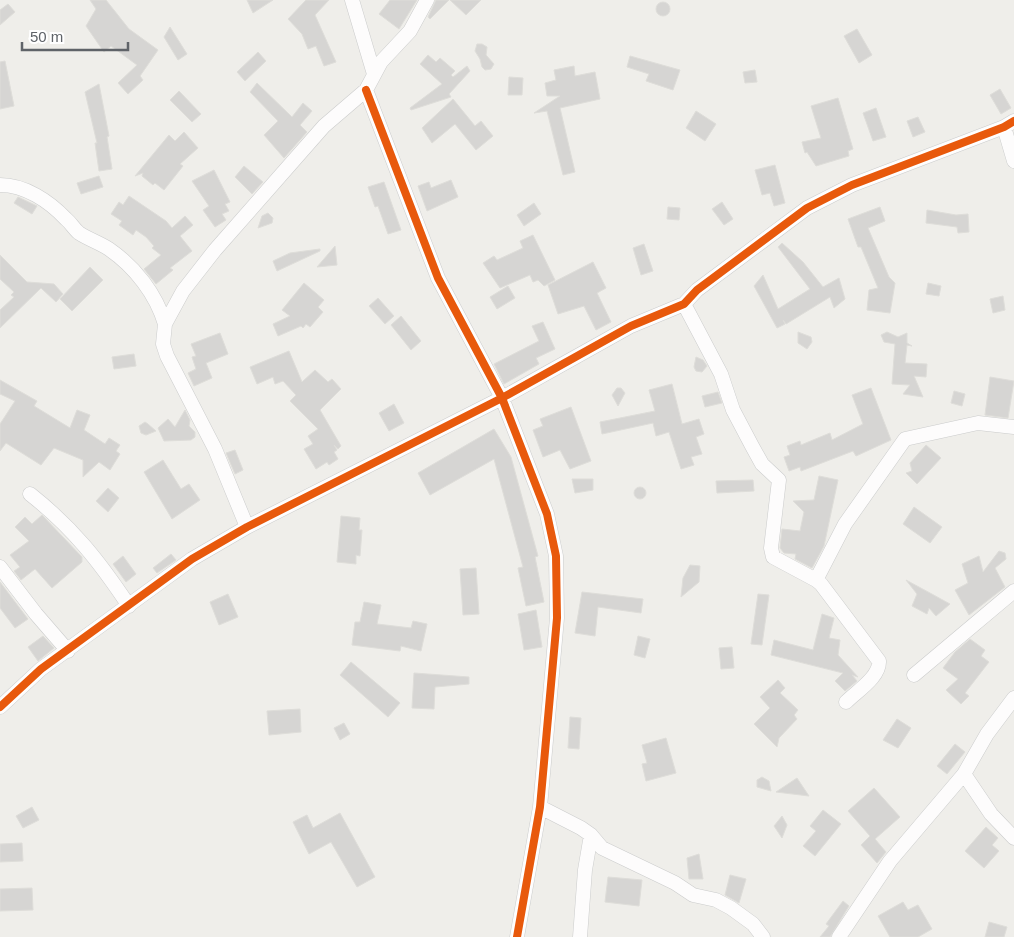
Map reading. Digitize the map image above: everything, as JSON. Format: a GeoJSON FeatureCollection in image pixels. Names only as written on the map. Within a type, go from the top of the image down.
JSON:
{"type":"FeatureCollection","features":[{"type":"Feature","properties":{"kind":"street"},"geometry":{"type":"LineString","coordinates":[[352,0],[374,74]]}},
{"type":"Feature","properties":{"kind":"street"},"geometry":{"type":"LineString","coordinates":[[248,527],[215,449],[167,356],[163,344],[165,324],[183,291],[215,250],[324,126],[366,90],[381,62],[410,31],[426,0]]}},
{"type":"Feature","properties":{"kind":"street"},"geometry":{"type":"LineString","coordinates":[[366,90],[438,278],[502,398],[547,514],[556,556],[557,618],[540,807],[517,937]]}},
{"type":"Feature","properties":{"kind":"street"},"geometry":{"type":"LineString","coordinates":[[0,707],[41,669],[192,559],[248,527],[502,398],[631,326],[684,304],[697,290],[808,208],[852,186],[1009,124],[1014,161]]}},
{"type":"Feature","properties":{"kind":"street"},"geometry":{"type":"LineString","coordinates":[[0,185],[30,192],[38,196],[80,233],[102,244],[125,261],[154,298],[165,324]]}},
{"type":"Feature","properties":{"kind":"street"},"geometry":{"type":"LineString","coordinates":[[684,304],[721,374],[734,410],[752,446],[762,464],[779,480],[771,548],[773,557],[778,562],[816,580],[879,661],[879,669],[875,675],[846,702]]}},
{"type":"Feature","properties":{"kind":"street"},"geometry":{"type":"LineString","coordinates":[[816,580],[845,524],[905,439],[978,424],[1014,427]]}},
{"type":"Feature","properties":{"kind":"street"},"geometry":{"type":"LineString","coordinates":[[30,494],[57,515],[80,538],[100,563],[129,606]]}},
{"type":"Feature","properties":{"kind":"street"},"geometry":{"type":"LineString","coordinates":[[0,567],[68,651]]}},
{"type":"Feature","properties":{"kind":"street"},"geometry":{"type":"LineString","coordinates":[[914,675],[1014,591]]}},
{"type":"Feature","properties":{"kind":"street"},"geometry":{"type":"LineString","coordinates":[[839,937],[890,861],[964,774],[988,734],[1014,698]]}},
{"type":"Feature","properties":{"kind":"street"},"geometry":{"type":"LineString","coordinates":[[964,774],[991,814],[1014,838]]}},
{"type":"Feature","properties":{"kind":"street"},"geometry":{"type":"LineString","coordinates":[[540,807],[591,835],[602,848],[675,883],[693,895],[716,900],[732,908],[753,924],[763,937]]}},
{"type":"Feature","properties":{"kind":"street"},"geometry":{"type":"LineString","coordinates":[[580,937],[585,870],[591,835]]}},
{"type":"Feature","properties":{"kind":"building"},"geometry":{"type":"Polygon","coordinates":[[[90,0],[106,0],[129,29],[158,50],[140,76],[143,80],[128,94],[118,83],[137,65],[111,46],[104,52],[86,26],[96,9],[90,0]]]}},
{"type":"Feature","properties":{"kind":"building"},"geometry":{"type":"Polygon","coordinates":[[[247,0],[273,0],[253,13],[247,0]]]}},
{"type":"Feature","properties":{"kind":"building"},"geometry":{"type":"Polygon","coordinates":[[[306,0],[329,0],[315,15],[336,62],[324,66],[316,46],[308,49],[302,34],[288,19],[306,0]]]}},
{"type":"Feature","properties":{"kind":"building"},"geometry":{"type":"Polygon","coordinates":[[[390,0],[417,0],[399,29],[379,14],[390,0]]]}},
{"type":"Feature","properties":{"kind":"building"},"geometry":{"type":"Polygon","coordinates":[[[436,0],[449,0],[430,19],[428,17],[436,0]]]}},
{"type":"Feature","properties":{"kind":"building"},"geometry":{"type":"Polygon","coordinates":[[[450,0],[481,0],[466,15],[450,0]]]}},
{"type":"Feature","properties":{"kind":"building"},"geometry":{"type":"Polygon","coordinates":[[[660,2],[666,2],[670,9],[666,16],[660,16],[656,12],[656,6],[660,2]]]}},
{"type":"Feature","properties":{"kind":"building"},"geometry":{"type":"Polygon","coordinates":[[[8,4],[15,12],[0,25],[0,10],[8,4]]]}},
{"type":"Feature","properties":{"kind":"building"},"geometry":{"type":"Polygon","coordinates":[[[170,27],[187,54],[178,60],[164,37],[170,27]]]}},
{"type":"Feature","properties":{"kind":"building"},"geometry":{"type":"Polygon","coordinates":[[[857,29],[872,55],[859,63],[844,36],[857,29]]]}},
{"type":"Feature","properties":{"kind":"building"},"geometry":{"type":"Polygon","coordinates":[[[477,44],[487,47],[486,55],[494,64],[491,69],[485,70],[482,67],[475,51],[477,44]]]}},
{"type":"Feature","properties":{"kind":"building"},"geometry":{"type":"Polygon","coordinates":[[[258,52],[266,61],[245,81],[237,72],[258,52]]]}},
{"type":"Feature","properties":{"kind":"building"},"geometry":{"type":"Polygon","coordinates":[[[428,55],[436,62],[440,58],[455,71],[451,75],[453,77],[467,66],[470,71],[449,94],[451,97],[411,110],[410,108],[442,84],[420,64],[428,55]]]}},
{"type":"Feature","properties":{"kind":"building"},"geometry":{"type":"Polygon","coordinates":[[[630,56],[680,70],[673,90],[646,81],[649,74],[627,67],[630,56]]]}},
{"type":"Feature","properties":{"kind":"building"},"geometry":{"type":"Polygon","coordinates":[[[5,61],[14,106],[0,109],[0,62],[5,61]]]}},
{"type":"Feature","properties":{"kind":"building"},"geometry":{"type":"Polygon","coordinates":[[[574,66],[575,76],[595,72],[600,99],[560,108],[575,172],[563,175],[547,111],[534,113],[560,96],[547,96],[545,83],[556,80],[554,70],[574,66]]]}},
{"type":"Feature","properties":{"kind":"building"},"geometry":{"type":"Polygon","coordinates":[[[755,70],[757,82],[745,83],[743,72],[755,70]]]}},
{"type":"Feature","properties":{"kind":"building"},"geometry":{"type":"Polygon","coordinates":[[[509,77],[523,78],[522,95],[508,95],[509,77]]]}},
{"type":"Feature","properties":{"kind":"building"},"geometry":{"type":"Polygon","coordinates":[[[257,83],[292,117],[303,103],[312,111],[300,125],[307,132],[284,158],[264,135],[278,121],[250,92],[257,83]]]}},
{"type":"Feature","properties":{"kind":"building"},"geometry":{"type":"Polygon","coordinates":[[[99,84],[109,136],[107,137],[112,169],[99,171],[95,143],[97,143],[85,92],[99,84]]]}},
{"type":"Feature","properties":{"kind":"building"},"geometry":{"type":"Polygon","coordinates":[[[1000,89],[1011,108],[1001,114],[990,95],[1000,89]]]}},
{"type":"Feature","properties":{"kind":"building"},"geometry":{"type":"Polygon","coordinates":[[[179,91],[201,114],[192,122],[170,100],[179,91]]]}},
{"type":"Feature","properties":{"kind":"building"},"geometry":{"type":"Polygon","coordinates":[[[838,98],[853,149],[848,151],[849,156],[816,166],[807,152],[805,153],[802,142],[821,138],[811,106],[838,98]]]}},
{"type":"Feature","properties":{"kind":"building"},"geometry":{"type":"Polygon","coordinates":[[[453,99],[475,126],[481,121],[493,136],[476,150],[455,124],[432,143],[422,128],[453,99]]]}},
{"type":"Feature","properties":{"kind":"building"},"geometry":{"type":"Polygon","coordinates":[[[876,108],[886,137],[873,141],[863,113],[876,108]]]}},
{"type":"Feature","properties":{"kind":"building"},"geometry":{"type":"Polygon","coordinates":[[[696,111],[716,124],[705,141],[686,128],[696,111]]]}},
{"type":"Feature","properties":{"kind":"building"},"geometry":{"type":"Polygon","coordinates":[[[918,117],[925,132],[913,137],[907,121],[918,117]]]}},
{"type":"Feature","properties":{"kind":"building"},"geometry":{"type":"Polygon","coordinates":[[[184,132],[198,148],[180,164],[183,166],[164,190],[155,183],[153,185],[142,176],[143,173],[135,176],[169,135],[175,141],[184,132]]]}},
{"type":"Feature","properties":{"kind":"building"},"geometry":{"type":"Polygon","coordinates":[[[775,165],[785,203],[774,206],[770,193],[762,195],[755,170],[775,165]]]}},
{"type":"Feature","properties":{"kind":"building"},"geometry":{"type":"Polygon","coordinates":[[[244,166],[263,182],[252,194],[235,177],[244,166]]]}},
{"type":"Feature","properties":{"kind":"building"},"geometry":{"type":"Polygon","coordinates":[[[214,170],[230,202],[225,204],[229,211],[222,214],[226,220],[215,227],[203,210],[209,206],[192,181],[214,170]]]}},
{"type":"Feature","properties":{"kind":"building"},"geometry":{"type":"Polygon","coordinates":[[[99,176],[103,187],[81,194],[77,183],[99,176]]]}},
{"type":"Feature","properties":{"kind":"building"},"geometry":{"type":"Polygon","coordinates":[[[451,180],[458,197],[427,211],[418,186],[429,182],[431,188],[451,180]]]}},
{"type":"Feature","properties":{"kind":"building"},"geometry":{"type":"Polygon","coordinates":[[[384,182],[401,230],[388,234],[378,206],[375,207],[368,187],[384,182]]]}},
{"type":"Feature","properties":{"kind":"building"},"geometry":{"type":"Polygon","coordinates":[[[129,196],[166,221],[172,228],[185,216],[193,225],[180,236],[192,251],[170,268],[173,270],[156,284],[144,269],[161,255],[152,248],[154,246],[146,237],[136,230],[133,235],[119,225],[122,221],[111,214],[119,202],[123,205],[129,196]]]}},
{"type":"Feature","properties":{"kind":"building"},"geometry":{"type":"Polygon","coordinates":[[[18,197],[37,206],[32,214],[14,203],[18,197]]]}},
{"type":"Feature","properties":{"kind":"building"},"geometry":{"type":"Polygon","coordinates":[[[722,202],[733,219],[724,225],[712,209],[722,202]]]}},
{"type":"Feature","properties":{"kind":"building"},"geometry":{"type":"Polygon","coordinates":[[[534,203],[541,214],[524,226],[517,215],[534,203]]]}},
{"type":"Feature","properties":{"kind":"building"},"geometry":{"type":"Polygon","coordinates":[[[668,207],[680,208],[679,220],[667,219],[668,207]]]}},
{"type":"Feature","properties":{"kind":"building"},"geometry":{"type":"Polygon","coordinates":[[[880,207],[885,221],[868,228],[889,277],[895,283],[890,313],[867,310],[869,290],[878,288],[861,247],[858,247],[848,219],[880,207]]]}},
{"type":"Feature","properties":{"kind":"building"},"geometry":{"type":"Polygon","coordinates":[[[927,210],[956,215],[968,214],[969,232],[958,233],[957,227],[926,223],[927,210]]]}},
{"type":"Feature","properties":{"kind":"building"},"geometry":{"type":"Polygon","coordinates":[[[268,213],[273,218],[272,223],[258,228],[262,216],[268,213]]]}},
{"type":"Feature","properties":{"kind":"building"},"geometry":{"type":"Polygon","coordinates":[[[533,235],[555,280],[544,286],[538,280],[533,282],[530,275],[500,288],[483,263],[494,256],[497,260],[523,248],[520,241],[533,235]]]}},
{"type":"Feature","properties":{"kind":"building"},"geometry":{"type":"Polygon","coordinates":[[[782,243],[803,262],[823,287],[839,278],[845,299],[834,308],[830,297],[786,324],[783,320],[785,324],[777,328],[754,286],[763,275],[778,309],[810,289],[778,247],[782,243]]]}},
{"type":"Feature","properties":{"kind":"building"},"geometry":{"type":"Polygon","coordinates":[[[644,244],[653,271],[641,275],[633,248],[644,244]]]}},
{"type":"Feature","properties":{"kind":"building"},"geometry":{"type":"Polygon","coordinates":[[[335,246],[337,265],[317,267],[335,246]]]}},
{"type":"Feature","properties":{"kind":"building"},"geometry":{"type":"Polygon","coordinates":[[[320,249],[320,251],[277,271],[273,261],[290,253],[320,249]]]}},
{"type":"Feature","properties":{"kind":"building"},"geometry":{"type":"Polygon","coordinates":[[[0,255],[27,282],[54,284],[63,294],[56,302],[41,288],[0,328],[0,310],[14,297],[11,295],[14,292],[0,279],[0,255]]]}},
{"type":"Feature","properties":{"kind":"building"},"geometry":{"type":"Polygon","coordinates":[[[593,262],[606,288],[597,293],[611,322],[596,330],[584,306],[558,314],[548,285],[593,262]]]}},
{"type":"Feature","properties":{"kind":"building"},"geometry":{"type":"Polygon","coordinates":[[[90,267],[103,280],[72,311],[60,299],[90,267]]]}},
{"type":"Feature","properties":{"kind":"building"},"geometry":{"type":"Polygon","coordinates":[[[304,283],[324,300],[318,307],[323,312],[310,327],[306,324],[303,328],[301,326],[278,336],[273,324],[290,316],[282,310],[304,283]]]}},
{"type":"Feature","properties":{"kind":"building"},"geometry":{"type":"Polygon","coordinates":[[[928,283],[941,286],[939,296],[926,294],[928,283]]]}},
{"type":"Feature","properties":{"kind":"building"},"geometry":{"type":"Polygon","coordinates":[[[508,286],[515,298],[497,309],[490,297],[508,286]]]}},
{"type":"Feature","properties":{"kind":"building"},"geometry":{"type":"Polygon","coordinates":[[[1003,296],[1005,310],[993,313],[990,299],[1003,296]]]}},
{"type":"Feature","properties":{"kind":"building"},"geometry":{"type":"Polygon","coordinates":[[[378,298],[394,316],[385,324],[369,306],[378,298]]]}},
{"type":"Feature","properties":{"kind":"building"},"geometry":{"type":"Polygon","coordinates":[[[401,316],[421,341],[411,350],[391,325],[401,316]]]}},
{"type":"Feature","properties":{"kind":"building"},"geometry":{"type":"Polygon","coordinates":[[[543,322],[555,349],[536,358],[539,364],[504,384],[494,364],[539,341],[532,326],[543,322]]]}},
{"type":"Feature","properties":{"kind":"building"},"geometry":{"type":"Polygon","coordinates":[[[798,332],[811,337],[812,342],[807,349],[798,343],[798,332]]]}},
{"type":"Feature","properties":{"kind":"building"},"geometry":{"type":"Polygon","coordinates":[[[887,332],[898,337],[907,333],[907,343],[912,346],[907,345],[905,363],[927,364],[926,377],[914,376],[923,397],[903,394],[910,385],[892,384],[895,344],[884,342],[881,335],[887,332]]]}},
{"type":"Feature","properties":{"kind":"building"},"geometry":{"type":"Polygon","coordinates":[[[220,333],[228,354],[206,363],[212,378],[194,386],[188,373],[196,369],[192,357],[196,356],[191,344],[220,333]]]}},
{"type":"Feature","properties":{"kind":"building"},"geometry":{"type":"Polygon","coordinates":[[[289,351],[302,382],[315,370],[328,382],[332,379],[341,389],[320,410],[341,446],[338,449],[334,445],[337,450],[334,452],[338,459],[329,465],[327,462],[316,469],[304,449],[313,444],[308,436],[318,429],[290,401],[296,395],[283,381],[275,384],[273,377],[257,384],[250,367],[289,351]]]}},
{"type":"Feature","properties":{"kind":"building"},"geometry":{"type":"Polygon","coordinates":[[[134,354],[136,366],[114,369],[112,357],[134,354]]]}},
{"type":"Feature","properties":{"kind":"building"},"geometry":{"type":"Polygon","coordinates":[[[696,357],[703,360],[707,366],[702,372],[696,371],[694,367],[696,357]]]}},
{"type":"Feature","properties":{"kind":"building"},"geometry":{"type":"Polygon","coordinates":[[[990,377],[1014,381],[1008,418],[985,415],[990,377]]]}},
{"type":"Feature","properties":{"kind":"building"},"geometry":{"type":"Polygon","coordinates":[[[0,380],[37,401],[34,406],[70,428],[77,410],[90,415],[84,430],[105,444],[109,438],[120,445],[116,451],[120,454],[110,470],[99,462],[83,477],[83,460],[54,448],[41,465],[6,443],[0,451],[0,424],[15,401],[0,394],[0,380]]]}},
{"type":"Feature","properties":{"kind":"building"},"geometry":{"type":"Polygon","coordinates":[[[672,384],[682,424],[699,419],[704,434],[696,437],[702,454],[691,457],[694,465],[681,469],[669,432],[656,436],[653,423],[602,434],[600,422],[655,411],[649,390],[672,384]]]}},
{"type":"Feature","properties":{"kind":"building"},"geometry":{"type":"Polygon","coordinates":[[[617,388],[621,388],[625,393],[618,406],[612,395],[617,388]]]}},
{"type":"Feature","properties":{"kind":"building"},"geometry":{"type":"Polygon","coordinates":[[[871,388],[891,440],[856,456],[853,451],[801,471],[800,467],[789,471],[784,457],[790,455],[787,446],[800,441],[801,445],[830,433],[832,440],[863,424],[852,395],[871,388]]]}},
{"type":"Feature","properties":{"kind":"building"},"geometry":{"type":"Polygon","coordinates":[[[954,391],[965,394],[962,406],[951,403],[954,391]]]}},
{"type":"Feature","properties":{"kind":"building"},"geometry":{"type":"Polygon","coordinates":[[[718,392],[722,403],[705,407],[702,396],[718,392]]]}},
{"type":"Feature","properties":{"kind":"building"},"geometry":{"type":"Polygon","coordinates":[[[394,404],[404,423],[389,431],[379,413],[394,404]]]}},
{"type":"Feature","properties":{"kind":"building"},"geometry":{"type":"Polygon","coordinates":[[[571,407],[591,461],[570,469],[560,450],[543,457],[533,430],[543,426],[540,419],[571,407]]]}},
{"type":"Feature","properties":{"kind":"building"},"geometry":{"type":"Polygon","coordinates":[[[185,410],[190,420],[189,426],[195,432],[195,437],[191,440],[164,441],[158,428],[168,419],[175,427],[185,410]]]}},
{"type":"Feature","properties":{"kind":"building"},"geometry":{"type":"Polygon","coordinates":[[[145,422],[156,431],[146,435],[141,433],[139,426],[145,422]]]}},
{"type":"Feature","properties":{"kind":"building"},"geometry":{"type":"Polygon","coordinates":[[[494,429],[511,457],[538,556],[535,557],[544,602],[526,606],[518,568],[523,567],[494,459],[430,495],[418,473],[494,429]]]}},
{"type":"Feature","properties":{"kind":"building"},"geometry":{"type":"Polygon","coordinates":[[[926,445],[941,458],[917,484],[906,473],[912,471],[910,463],[926,445]]]}},
{"type":"Feature","properties":{"kind":"building"},"geometry":{"type":"Polygon","coordinates":[[[235,450],[243,470],[235,474],[226,453],[235,450]]]}},
{"type":"Feature","properties":{"kind":"building"},"geometry":{"type":"Polygon","coordinates":[[[163,460],[181,489],[189,484],[200,500],[172,519],[144,472],[163,460]]]}},
{"type":"Feature","properties":{"kind":"building"},"geometry":{"type":"Polygon","coordinates":[[[819,476],[838,480],[824,546],[812,568],[795,559],[796,554],[784,553],[780,548],[782,529],[800,531],[804,512],[793,501],[814,500],[819,476]]]}},
{"type":"Feature","properties":{"kind":"building"},"geometry":{"type":"Polygon","coordinates":[[[572,479],[593,479],[593,490],[575,493],[572,479]]]}},
{"type":"Feature","properties":{"kind":"building"},"geometry":{"type":"Polygon","coordinates":[[[753,480],[754,491],[717,493],[716,481],[753,480]]]}},
{"type":"Feature","properties":{"kind":"building"},"geometry":{"type":"Polygon","coordinates":[[[642,487],[645,488],[645,498],[638,499],[635,498],[634,491],[635,488],[642,487]]]}},
{"type":"Feature","properties":{"kind":"building"},"geometry":{"type":"Polygon","coordinates":[[[108,488],[119,498],[108,512],[96,501],[108,488]]]}},
{"type":"Feature","properties":{"kind":"building"},"geometry":{"type":"Polygon","coordinates":[[[914,507],[942,527],[930,543],[903,524],[914,507]]]}},
{"type":"Feature","properties":{"kind":"building"},"geometry":{"type":"Polygon","coordinates":[[[42,515],[82,557],[82,562],[52,588],[35,569],[21,580],[14,571],[20,567],[10,555],[29,541],[15,527],[25,517],[32,524],[42,515]]]}},
{"type":"Feature","properties":{"kind":"building"},"geometry":{"type":"Polygon","coordinates":[[[341,516],[360,518],[359,530],[362,530],[360,556],[356,555],[356,564],[337,562],[341,516]]]}},
{"type":"Feature","properties":{"kind":"building"},"geometry":{"type":"Polygon","coordinates":[[[999,551],[1005,553],[1006,559],[995,568],[1005,587],[969,615],[955,590],[968,583],[962,564],[979,556],[983,572],[999,551]]]}},
{"type":"Feature","properties":{"kind":"building"},"geometry":{"type":"Polygon","coordinates":[[[171,554],[176,560],[157,573],[153,568],[171,554]]]}},
{"type":"Feature","properties":{"kind":"building"},"geometry":{"type":"Polygon","coordinates":[[[123,556],[136,574],[126,582],[113,564],[123,556]]]}},
{"type":"Feature","properties":{"kind":"building"},"geometry":{"type":"Polygon","coordinates":[[[690,565],[700,566],[699,582],[681,597],[683,578],[690,565]]]}},
{"type":"Feature","properties":{"kind":"building"},"geometry":{"type":"Polygon","coordinates":[[[476,568],[479,614],[463,615],[460,569],[476,568]]]}},
{"type":"Feature","properties":{"kind":"building"},"geometry":{"type":"Polygon","coordinates":[[[906,580],[950,604],[936,616],[929,608],[927,614],[912,606],[917,594],[906,580]]]}},
{"type":"Feature","properties":{"kind":"building"},"geometry":{"type":"Polygon","coordinates":[[[0,582],[28,619],[15,628],[0,608],[0,582]]]}},
{"type":"Feature","properties":{"kind":"building"},"geometry":{"type":"Polygon","coordinates":[[[582,592],[643,599],[641,613],[598,607],[595,636],[575,633],[582,592]]]}},
{"type":"Feature","properties":{"kind":"building"},"geometry":{"type":"Polygon","coordinates":[[[228,594],[238,617],[219,625],[210,602],[228,594]]]}},
{"type":"Feature","properties":{"kind":"building"},"geometry":{"type":"Polygon","coordinates":[[[758,594],[769,595],[762,645],[751,644],[758,594]]]}},
{"type":"Feature","properties":{"kind":"building"},"geometry":{"type":"Polygon","coordinates":[[[364,602],[381,605],[377,624],[411,628],[413,621],[427,624],[421,651],[401,646],[400,651],[352,645],[355,622],[360,622],[364,602]]]}},
{"type":"Feature","properties":{"kind":"building"},"geometry":{"type":"Polygon","coordinates":[[[536,610],[542,647],[524,650],[518,614],[536,610]]]}},
{"type":"Feature","properties":{"kind":"building"},"geometry":{"type":"Polygon","coordinates":[[[822,614],[834,618],[829,638],[840,640],[838,655],[858,677],[852,675],[857,681],[845,691],[835,681],[843,673],[771,655],[774,640],[813,650],[822,614]]]}},
{"type":"Feature","properties":{"kind":"building"},"geometry":{"type":"Polygon","coordinates":[[[43,636],[54,648],[38,661],[28,647],[43,636]]]}},
{"type":"Feature","properties":{"kind":"building"},"geometry":{"type":"Polygon","coordinates":[[[638,636],[650,639],[645,658],[634,655],[638,636]]]}},
{"type":"Feature","properties":{"kind":"building"},"geometry":{"type":"Polygon","coordinates":[[[970,639],[985,650],[981,656],[989,662],[965,693],[969,696],[961,704],[946,690],[958,679],[943,668],[955,652],[970,639]]]}},
{"type":"Feature","properties":{"kind":"building"},"geometry":{"type":"Polygon","coordinates":[[[732,647],[734,668],[721,669],[719,648],[732,647]]]}},
{"type":"Feature","properties":{"kind":"building"},"geometry":{"type":"Polygon","coordinates":[[[351,662],[400,703],[388,717],[340,675],[351,662]]]}},
{"type":"Feature","properties":{"kind":"building"},"geometry":{"type":"Polygon","coordinates":[[[414,673],[469,677],[469,684],[435,687],[434,709],[412,708],[414,673]]]}},
{"type":"Feature","properties":{"kind":"building"},"geometry":{"type":"Polygon","coordinates":[[[778,680],[785,688],[780,693],[798,710],[794,715],[797,719],[779,738],[777,747],[754,724],[770,708],[760,697],[778,680]]]}},
{"type":"Feature","properties":{"kind":"building"},"geometry":{"type":"Polygon","coordinates":[[[300,709],[301,732],[269,735],[267,711],[300,709]]]}},
{"type":"Feature","properties":{"kind":"building"},"geometry":{"type":"Polygon","coordinates":[[[570,717],[581,718],[579,749],[568,748],[570,717]]]}},
{"type":"Feature","properties":{"kind":"building"},"geometry":{"type":"Polygon","coordinates":[[[897,719],[911,728],[898,748],[883,740],[897,719]]]}},
{"type":"Feature","properties":{"kind":"building"},"geometry":{"type":"Polygon","coordinates":[[[344,723],[350,734],[340,740],[334,728],[344,723]]]}},
{"type":"Feature","properties":{"kind":"building"},"geometry":{"type":"Polygon","coordinates":[[[666,738],[676,773],[646,781],[642,764],[647,763],[642,745],[666,738]]]}},
{"type":"Feature","properties":{"kind":"building"},"geometry":{"type":"Polygon","coordinates":[[[955,744],[965,752],[947,774],[937,766],[955,744]]]}},
{"type":"Feature","properties":{"kind":"building"},"geometry":{"type":"Polygon","coordinates":[[[762,777],[769,781],[771,791],[757,787],[757,780],[762,777]]]}},
{"type":"Feature","properties":{"kind":"building"},"geometry":{"type":"Polygon","coordinates":[[[797,778],[809,796],[776,792],[797,778]]]}},
{"type":"Feature","properties":{"kind":"building"},"geometry":{"type":"Polygon","coordinates":[[[874,788],[900,817],[875,839],[886,852],[877,863],[861,845],[870,836],[848,811],[874,788]]]}},
{"type":"Feature","properties":{"kind":"building"},"geometry":{"type":"Polygon","coordinates":[[[32,807],[39,820],[23,828],[16,816],[32,807]]]}},
{"type":"Feature","properties":{"kind":"building"},"geometry":{"type":"Polygon","coordinates":[[[823,810],[841,824],[815,856],[803,846],[816,831],[810,826],[823,810]]]}},
{"type":"Feature","properties":{"kind":"building"},"geometry":{"type":"Polygon","coordinates":[[[340,813],[375,877],[357,887],[331,842],[309,854],[293,822],[307,815],[313,828],[340,813]]]}},
{"type":"Feature","properties":{"kind":"building"},"geometry":{"type":"Polygon","coordinates":[[[782,816],[787,825],[782,838],[774,826],[782,816]]]}},
{"type":"Feature","properties":{"kind":"building"},"geometry":{"type":"Polygon","coordinates":[[[986,827],[998,838],[992,845],[999,851],[984,868],[965,851],[986,827]]]}},
{"type":"Feature","properties":{"kind":"building"},"geometry":{"type":"Polygon","coordinates":[[[22,843],[23,861],[0,862],[0,844],[22,843]]]}},
{"type":"Feature","properties":{"kind":"building"},"geometry":{"type":"Polygon","coordinates":[[[699,854],[703,879],[689,879],[687,858],[699,854]]]}},
{"type":"Feature","properties":{"kind":"building"},"geometry":{"type":"Polygon","coordinates":[[[730,875],[746,879],[739,903],[725,895],[730,875]]]}},
{"type":"Feature","properties":{"kind":"building"},"geometry":{"type":"Polygon","coordinates":[[[608,877],[642,880],[639,906],[605,902],[608,877]]]}},
{"type":"Feature","properties":{"kind":"building"},"geometry":{"type":"Polygon","coordinates":[[[32,888],[33,910],[0,911],[0,889],[32,888]]]}},
{"type":"Feature","properties":{"kind":"building"},"geometry":{"type":"Polygon","coordinates":[[[843,901],[849,906],[830,937],[820,937],[829,926],[826,924],[843,901]]]}},
{"type":"Feature","properties":{"kind":"building"},"geometry":{"type":"Polygon","coordinates":[[[903,902],[908,910],[918,905],[932,929],[918,937],[890,937],[878,916],[903,902]]]}},
{"type":"Feature","properties":{"kind":"building"},"geometry":{"type":"Polygon","coordinates":[[[989,922],[1007,927],[1004,937],[985,937],[989,922]]]}},
{"type":"Feature","properties":{"kind":"cycle path"},"geometry":{"type":"LineString","coordinates":[[366,90],[438,278],[502,398],[547,514],[556,556],[557,618],[540,807],[517,937]]}},
{"type":"Feature","properties":{"kind":"cycle path"},"geometry":{"type":"LineString","coordinates":[[0,707],[41,669],[192,559],[247,527],[502,398],[631,326],[684,304],[697,290],[807,208],[852,185],[1004,127],[1014,121]]}}]}
